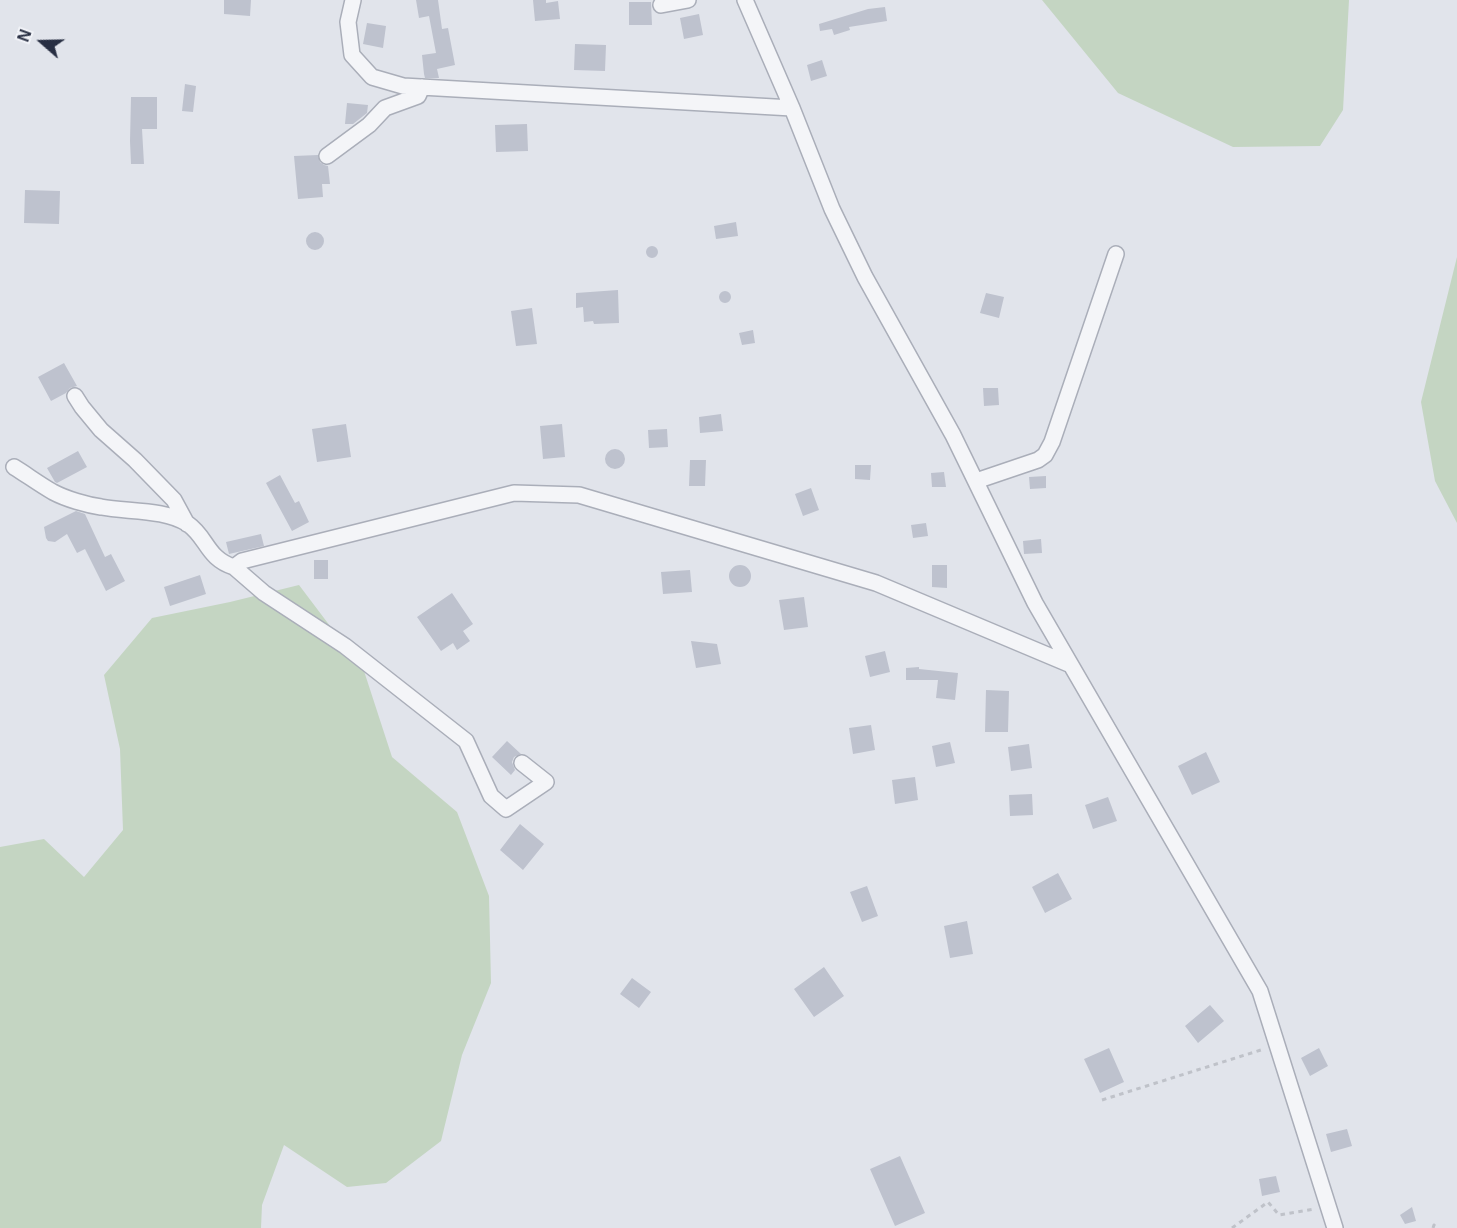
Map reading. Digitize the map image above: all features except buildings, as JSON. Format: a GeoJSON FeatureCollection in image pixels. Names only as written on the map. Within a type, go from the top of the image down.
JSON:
{"type":"FeatureCollection","features":[{"type":"Feature","properties":{"kind":"street"},"geometry":{"type":"LineString","coordinates":[[352,0],[348,22],[352,55],[372,77],[403,86],[792,108]]}},
{"type":"Feature","properties":{"kind":"street"},"geometry":{"type":"LineString","coordinates":[[661,5],[688,0]]}},
{"type":"Feature","properties":{"kind":"street"},"geometry":{"type":"LineString","coordinates":[[745,0],[792,108],[831,209],[865,277],[953,435],[1035,603],[1260,991],[1335,1228]]}},
{"type":"Feature","properties":{"kind":"street"},"geometry":{"type":"LineString","coordinates":[[327,156],[369,125],[385,108],[418,96],[423,87]]}},
{"type":"Feature","properties":{"kind":"street"},"geometry":{"type":"LineString","coordinates":[[976,481],[1038,460],[1045,455],[1052,442],[1116,255]]}},
{"type":"Feature","properties":{"kind":"street"},"geometry":{"type":"LineString","coordinates":[[75,396],[101,430],[174,500],[188,524],[210,552],[223,564],[234,567],[264,593],[345,645],[466,741],[491,796],[506,808],[546,782],[522,763]]}},
{"type":"Feature","properties":{"kind":"street"},"geometry":{"type":"LineString","coordinates":[[14,467],[55,493],[90,505],[159,514],[188,524]]}},
{"type":"Feature","properties":{"kind":"street"},"geometry":{"type":"LineString","coordinates":[[234,567],[242,561],[514,493],[579,495],[876,583],[1071,664]]}},
{"type":"Feature","properties":{"kind":"path"},"geometry":{"type":"LineString","coordinates":[[1102,1100],[1277,1045]]}},
{"type":"Feature","properties":{"kind":"path"},"geometry":{"type":"LineString","coordinates":[[1232,1228],[1268,1202],[1279,1215],[1328,1206]]}},
{"type":"Feature","properties":{"kind":"path"},"geometry":{"type":"LineString","coordinates":[[1432,1228],[1434,1225],[1437,1228]]}},
{"type":"Feature","properties":{"kind":"green space"},"geometry":{"type":"Polygon","coordinates":[[[1042,0],[1349,0],[1343,110],[1320,146],[1233,147],[1118,93],[1042,0]]]}},
{"type":"Feature","properties":{"kind":"green space"},"geometry":{"type":"Polygon","coordinates":[[[1457,257],[1457,523],[1435,481],[1421,402],[1457,257]]]}},
{"type":"Feature","properties":{"kind":"green space"},"geometry":{"type":"Polygon","coordinates":[[[299,585],[364,671],[392,757],[457,812],[489,896],[491,983],[462,1055],[441,1141],[386,1183],[347,1187],[284,1145],[262,1205],[261,1228],[0,1228],[0,847],[44,839],[84,877],[123,830],[120,749],[104,675],[152,618],[299,585]]]}}]}
